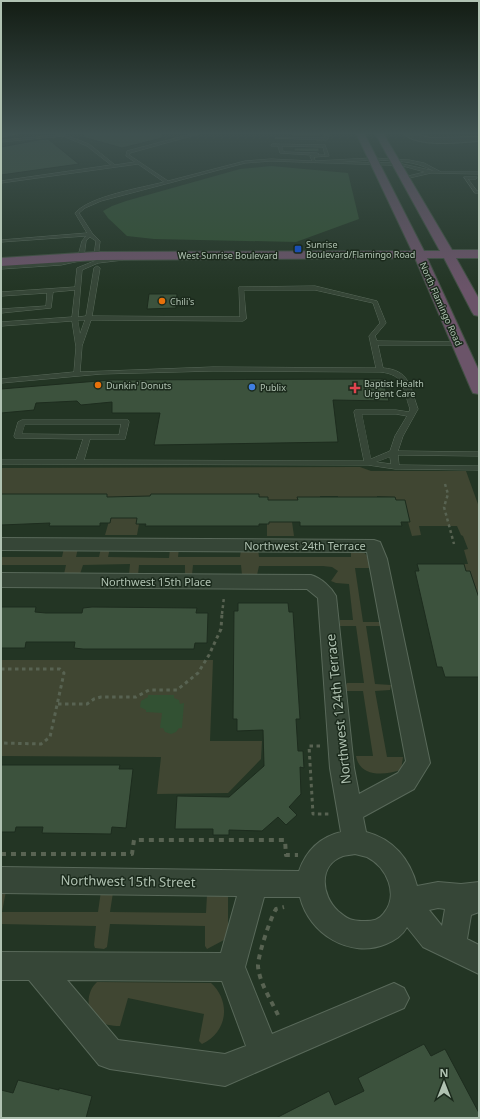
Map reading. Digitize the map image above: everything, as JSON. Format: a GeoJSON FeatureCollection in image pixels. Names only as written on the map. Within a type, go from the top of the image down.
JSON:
{"type":"FeatureCollection","features":[{"type":"Feature","properties":{"kind":"highway","name":"North Flamingo Road"},"geometry":{"type":"LineString","coordinates":[[385,185],[422,259],[479,389]]}},
{"type":"Feature","properties":{"kind":"highway"},"geometry":{"type":"LineString","coordinates":[[409,185],[479,312]]}},
{"type":"Feature","properties":{"kind":"highway","name":"West Sunrise Boulevard"},"geometry":{"type":"LineString","coordinates":[[1,271],[80,263],[237,254],[451,259],[479,254]]}},
{"type":"Feature","properties":{"kind":"highway","name":"West Sunrise Boulevard"},"geometry":{"type":"LineString","coordinates":[[96,262],[165,266],[422,259]]}},
{"type":"Feature","properties":{"kind":"highway","name":"West Sunrise Boulevard"},"geometry":{"type":"LineString","coordinates":[[451,259],[479,265]]}},
{"type":"Feature","properties":{"kind":"highway","name":"West Sunrise Boulevard"},"geometry":{"type":"LineString","coordinates":[[1,262],[80,263]]}},
{"type":"Feature","properties":{"kind":"street","name":"Northwest 24th Terrace"},"geometry":{"type":"LineString","coordinates":[[1,544],[374,546],[378,559],[418,763],[406,781],[342,812]]}},
{"type":"Feature","properties":{"kind":"street","name":"Northwest 15th Place"},"geometry":{"type":"LineString","coordinates":[[1,580],[311,582]]}},
{"type":"Feature","properties":{"kind":"street","name":"Northwest 124th Terrace"},"geometry":{"type":"LineString","coordinates":[[311,582],[327,596],[342,768],[342,812],[356,842]]}},
{"type":"Feature","properties":{"kind":"street"},"geometry":{"type":"LineString","coordinates":[[356,842],[373,847],[388,857],[400,872],[405,888],[403,909],[394,924],[378,934],[360,937],[340,931],[325,919],[314,902],[310,884],[314,866],[324,853],[338,844],[356,842]]}},
{"type":"Feature","properties":{"kind":"street","name":"Northwest 15th Street"},"geometry":{"type":"LineString","coordinates":[[1,880],[310,884]]}},
{"type":"Feature","properties":{"kind":"street"},"geometry":{"type":"LineString","coordinates":[[254,883],[231,968],[264,1053]]}},
{"type":"Feature","properties":{"kind":"street"},"geometry":{"type":"LineString","coordinates":[[404,902],[438,895],[473,900],[452,947]]}},
{"type":"Feature","properties":{"kind":"street"},"geometry":{"type":"LineString","coordinates":[[404,902],[433,937],[479,960]]}},
{"type":"Feature","properties":{"kind":"street"},"geometry":{"type":"LineString","coordinates":[[1,966],[231,968]]}},
{"type":"Feature","properties":{"kind":"street"},"geometry":{"type":"LineString","coordinates":[[36,966],[110,1054],[226,1070],[394,998]]}},
{"type":"Feature","properties":{"kind":"lane"},"geometry":{"type":"LineString","coordinates":[[79,347],[89,318],[98,241],[90,234],[77,213],[83,207],[99,200],[155,185]]}},
{"type":"Feature","properties":{"kind":"lane"},"geometry":{"type":"LineString","coordinates":[[471,185],[476,192],[479,192]]}},
{"type":"Feature","properties":{"kind":"lane"},"geometry":{"type":"LineString","coordinates":[[1,241],[90,234]]}},
{"type":"Feature","properties":{"kind":"lane"},"geometry":{"type":"LineString","coordinates":[[77,374],[79,347],[75,319],[77,288],[84,241],[90,234]]}},
{"type":"Feature","properties":{"kind":"lane"},"geometry":{"type":"LineString","coordinates":[[80,263],[112,259],[216,258],[237,254]]}},
{"type":"Feature","properties":{"kind":"lane"},"geometry":{"type":"LineString","coordinates":[[1,268],[96,262]]}},
{"type":"Feature","properties":{"kind":"lane"},"geometry":{"type":"LineString","coordinates":[[1,294],[77,288]]}},
{"type":"Feature","properties":{"kind":"lane"},"geometry":{"type":"LineString","coordinates":[[1,324],[89,318],[243,319],[241,288],[315,288],[375,302],[383,323],[372,336],[380,370]]}},
{"type":"Feature","properties":{"kind":"lane"},"geometry":{"type":"LineString","coordinates":[[1,311],[49,307],[50,291]]}},
{"type":"Feature","properties":{"kind":"lane"},"geometry":{"type":"LineString","coordinates":[[35,322],[36,308]]}},
{"type":"Feature","properties":{"kind":"lane"},"geometry":{"type":"LineString","coordinates":[[374,343],[459,343]]}},
{"type":"Feature","properties":{"kind":"lane"},"geometry":{"type":"LineString","coordinates":[[1,381],[77,374],[213,369],[393,371],[404,378],[414,409],[396,441],[393,453],[395,467]]}},
{"type":"Feature","properties":{"kind":"lane"},"geometry":{"type":"LineString","coordinates":[[368,463],[358,412],[396,412],[412,415]]}},
{"type":"Feature","properties":{"kind":"lane"},"geometry":{"type":"LineString","coordinates":[[22,422],[125,422],[122,437],[87,437],[26,436],[18,436],[22,422]]}},
{"type":"Feature","properties":{"kind":"lane"},"geometry":{"type":"LineString","coordinates":[[80,461],[87,437]]}},
{"type":"Feature","properties":{"kind":"lane"},"geometry":{"type":"LineString","coordinates":[[368,463],[393,453],[479,454]]}},
{"type":"Feature","properties":{"kind":"lane"},"geometry":{"type":"LineString","coordinates":[[1,462],[80,461],[368,463],[395,467],[479,468]]}},
{"type":"Feature","properties":{"kind":"path"},"geometry":{"type":"LineString","coordinates":[[445,484],[448,494],[444,507],[454,544]]}},
{"type":"Feature","properties":{"kind":"path"},"geometry":{"type":"LineString","coordinates":[[216,594],[230,594]]}},
{"type":"Feature","properties":{"kind":"path"},"geometry":{"type":"LineString","coordinates":[[58,704],[87,704],[94,699],[101,697],[136,697],[149,690],[177,690],[198,673],[209,655],[221,629],[224,594]]}},
{"type":"Feature","properties":{"kind":"path"},"geometry":{"type":"LineString","coordinates":[[1,669],[60,669],[64,673],[50,737],[41,744],[1,744]]}},
{"type":"Feature","properties":{"kind":"path"},"geometry":{"type":"LineString","coordinates":[[321,739],[322,746],[309,746],[313,814],[342,812]]}},
{"type":"Feature","properties":{"kind":"path"},"geometry":{"type":"LineString","coordinates":[[1,854],[132,854],[134,840],[285,840],[286,855],[305,855]]}},
{"type":"Feature","properties":{"kind":"path"},"geometry":{"type":"LineString","coordinates":[[278,1015],[261,978],[258,965],[270,919],[276,909],[291,907]]}},
{"type":"Feature","properties":{"kind":"shaded area"},"geometry":{"type":"Polygon","coordinates":[[[182,185],[351,185],[359,219],[296,242],[154,239],[127,236],[108,218],[103,211],[126,201],[182,185]]]}},
{"type":"Feature","properties":{"kind":"shaded area"},"geometry":{"type":"Polygon","coordinates":[[[360,467],[371,471],[466,471],[479,507],[479,598],[470,571],[466,571],[464,564],[468,564],[464,550],[468,549],[457,526],[419,526],[421,535],[412,536],[405,501],[396,500],[395,497],[355,497],[355,500],[338,500],[338,496],[320,496],[320,498],[298,497],[292,522],[294,536],[267,536],[267,524],[269,524],[267,497],[151,494],[139,524],[137,535],[105,535],[116,497],[107,497],[107,494],[59,494],[58,497],[32,496],[33,494],[1,494],[1,468],[360,467]]]}},
{"type":"Feature","properties":{"kind":"shaded area"},"geometry":{"type":"Polygon","coordinates":[[[64,548],[78,548],[76,557],[99,557],[101,548],[110,548],[108,557],[169,558],[170,549],[179,548],[178,557],[240,557],[241,549],[258,549],[259,557],[351,557],[351,550],[363,552],[370,560],[373,568],[355,568],[363,622],[382,622],[381,626],[366,626],[375,684],[391,685],[390,690],[375,691],[387,757],[403,757],[401,770],[381,774],[374,773],[362,768],[358,763],[356,756],[373,756],[363,691],[347,691],[345,687],[347,683],[364,683],[356,626],[340,626],[340,620],[353,620],[349,584],[331,581],[338,571],[332,567],[259,566],[257,575],[242,575],[241,565],[193,565],[192,575],[185,575],[185,565],[139,565],[138,575],[129,575],[130,564],[83,565],[80,574],[64,574],[66,565],[2,565],[1,568],[1,557],[62,557],[64,548]]]}},
{"type":"Feature","properties":{"kind":"shaded area"},"geometry":{"type":"Polygon","coordinates":[[[1,660],[213,660],[210,741],[262,741],[261,759],[228,793],[157,794],[161,757],[1,756],[1,660]]]}},
{"type":"Feature","properties":{"kind":"shaded area"},"geometry":{"type":"Polygon","coordinates":[[[148,695],[174,695],[174,698],[179,700],[180,704],[184,703],[182,728],[179,728],[176,732],[171,734],[165,732],[163,728],[160,728],[162,713],[146,712],[146,710],[140,707],[141,701],[148,697],[148,695]]]}},
{"type":"Feature","properties":{"kind":"shaded area"},"geometry":{"type":"Polygon","coordinates":[[[114,886],[110,912],[206,913],[207,895],[228,894],[228,930],[224,940],[207,949],[205,946],[205,926],[110,924],[107,947],[104,949],[95,948],[96,926],[1,924],[1,887],[6,891],[2,912],[98,912],[101,891],[114,886]]]}},
{"type":"Feature","properties":{"kind":"shaded area"},"geometry":{"type":"Polygon","coordinates":[[[97,982],[211,983],[222,998],[224,1016],[222,1024],[211,1039],[202,1044],[199,1041],[204,1014],[128,998],[120,1026],[105,1024],[92,1015],[89,1005],[89,995],[97,982]]]}},
{"type":"Feature","properties":{"kind":"building","name":"Chili's"},"geometry":{"type":"Polygon","coordinates":[[[149,294],[177,294],[176,308],[147,309],[149,294]]]}},
{"type":"Feature","properties":{"kind":"building"},"geometry":{"type":"Polygon","coordinates":[[[383,379],[389,401],[333,400],[338,442],[154,445],[160,413],[112,413],[112,402],[81,405],[77,401],[36,403],[34,410],[1,413],[1,389],[110,380],[383,379]]]}},
{"type":"Feature","properties":{"kind":"building"},"geometry":{"type":"Polygon","coordinates":[[[1,494],[107,494],[107,497],[150,496],[151,494],[259,494],[259,497],[268,497],[268,500],[298,500],[297,497],[395,497],[396,500],[405,500],[410,522],[401,522],[402,526],[300,526],[300,522],[269,522],[269,524],[259,524],[259,526],[145,526],[146,524],[136,524],[137,518],[111,518],[110,523],[100,523],[100,526],[49,526],[50,523],[1,525],[1,494]]]}},
{"type":"Feature","properties":{"kind":"building"},"geometry":{"type":"Polygon","coordinates":[[[417,564],[464,564],[466,571],[470,571],[479,598],[479,677],[445,677],[442,667],[437,667],[415,571],[419,571],[417,564]]]}},
{"type":"Feature","properties":{"kind":"building"},"geometry":{"type":"Polygon","coordinates":[[[238,603],[288,603],[289,612],[293,612],[300,719],[296,719],[298,751],[303,751],[304,768],[300,767],[301,794],[289,807],[297,815],[286,825],[278,817],[262,831],[229,830],[229,835],[213,835],[213,829],[175,829],[177,796],[229,797],[264,766],[263,730],[237,731],[237,719],[233,719],[234,611],[238,611],[238,603]]]}},
{"type":"Feature","properties":{"kind":"building"},"geometry":{"type":"Polygon","coordinates":[[[1,607],[36,607],[35,612],[46,613],[82,613],[83,608],[92,607],[197,608],[196,613],[208,613],[207,643],[195,643],[194,649],[83,649],[74,648],[75,642],[26,642],[25,648],[1,648],[1,607]]]}},
{"type":"Feature","properties":{"kind":"building"},"geometry":{"type":"Polygon","coordinates":[[[1,765],[120,765],[119,769],[133,769],[126,828],[112,827],[111,834],[42,833],[43,827],[16,827],[15,832],[1,832],[1,765]]]}},
{"type":"Feature","properties":{"kind":"building"},"geometry":{"type":"Polygon","coordinates":[[[424,1044],[431,1056],[445,1049],[479,1113],[479,1118],[276,1118],[329,1091],[335,1105],[364,1091],[358,1078],[424,1044]]]}},
{"type":"Feature","properties":{"kind":"building"},"geometry":{"type":"Polygon","coordinates":[[[18,1080],[92,1096],[86,1118],[1,1118],[1,1090],[13,1093],[18,1080]]]}},
{"type":"Feature","properties":{"kind":"place","name":"Sunrise Boulevard/Flamingo Road"},"geometry":{"type":"Point","coordinates":[298,249]}},
{"type":"Feature","properties":{"kind":"place","name":"Chili's"},"geometry":{"type":"Point","coordinates":[162,301]}},
{"type":"Feature","properties":{"kind":"place","name":"Dunkin' Donuts"},"geometry":{"type":"Point","coordinates":[98,385]}},
{"type":"Feature","properties":{"kind":"place","name":"Publix"},"geometry":{"type":"Point","coordinates":[252,387]}},
{"type":"Feature","properties":{"kind":"place","name":"Baptist Health Urgent Care"},"geometry":{"type":"Point","coordinates":[355,388]}}]}
